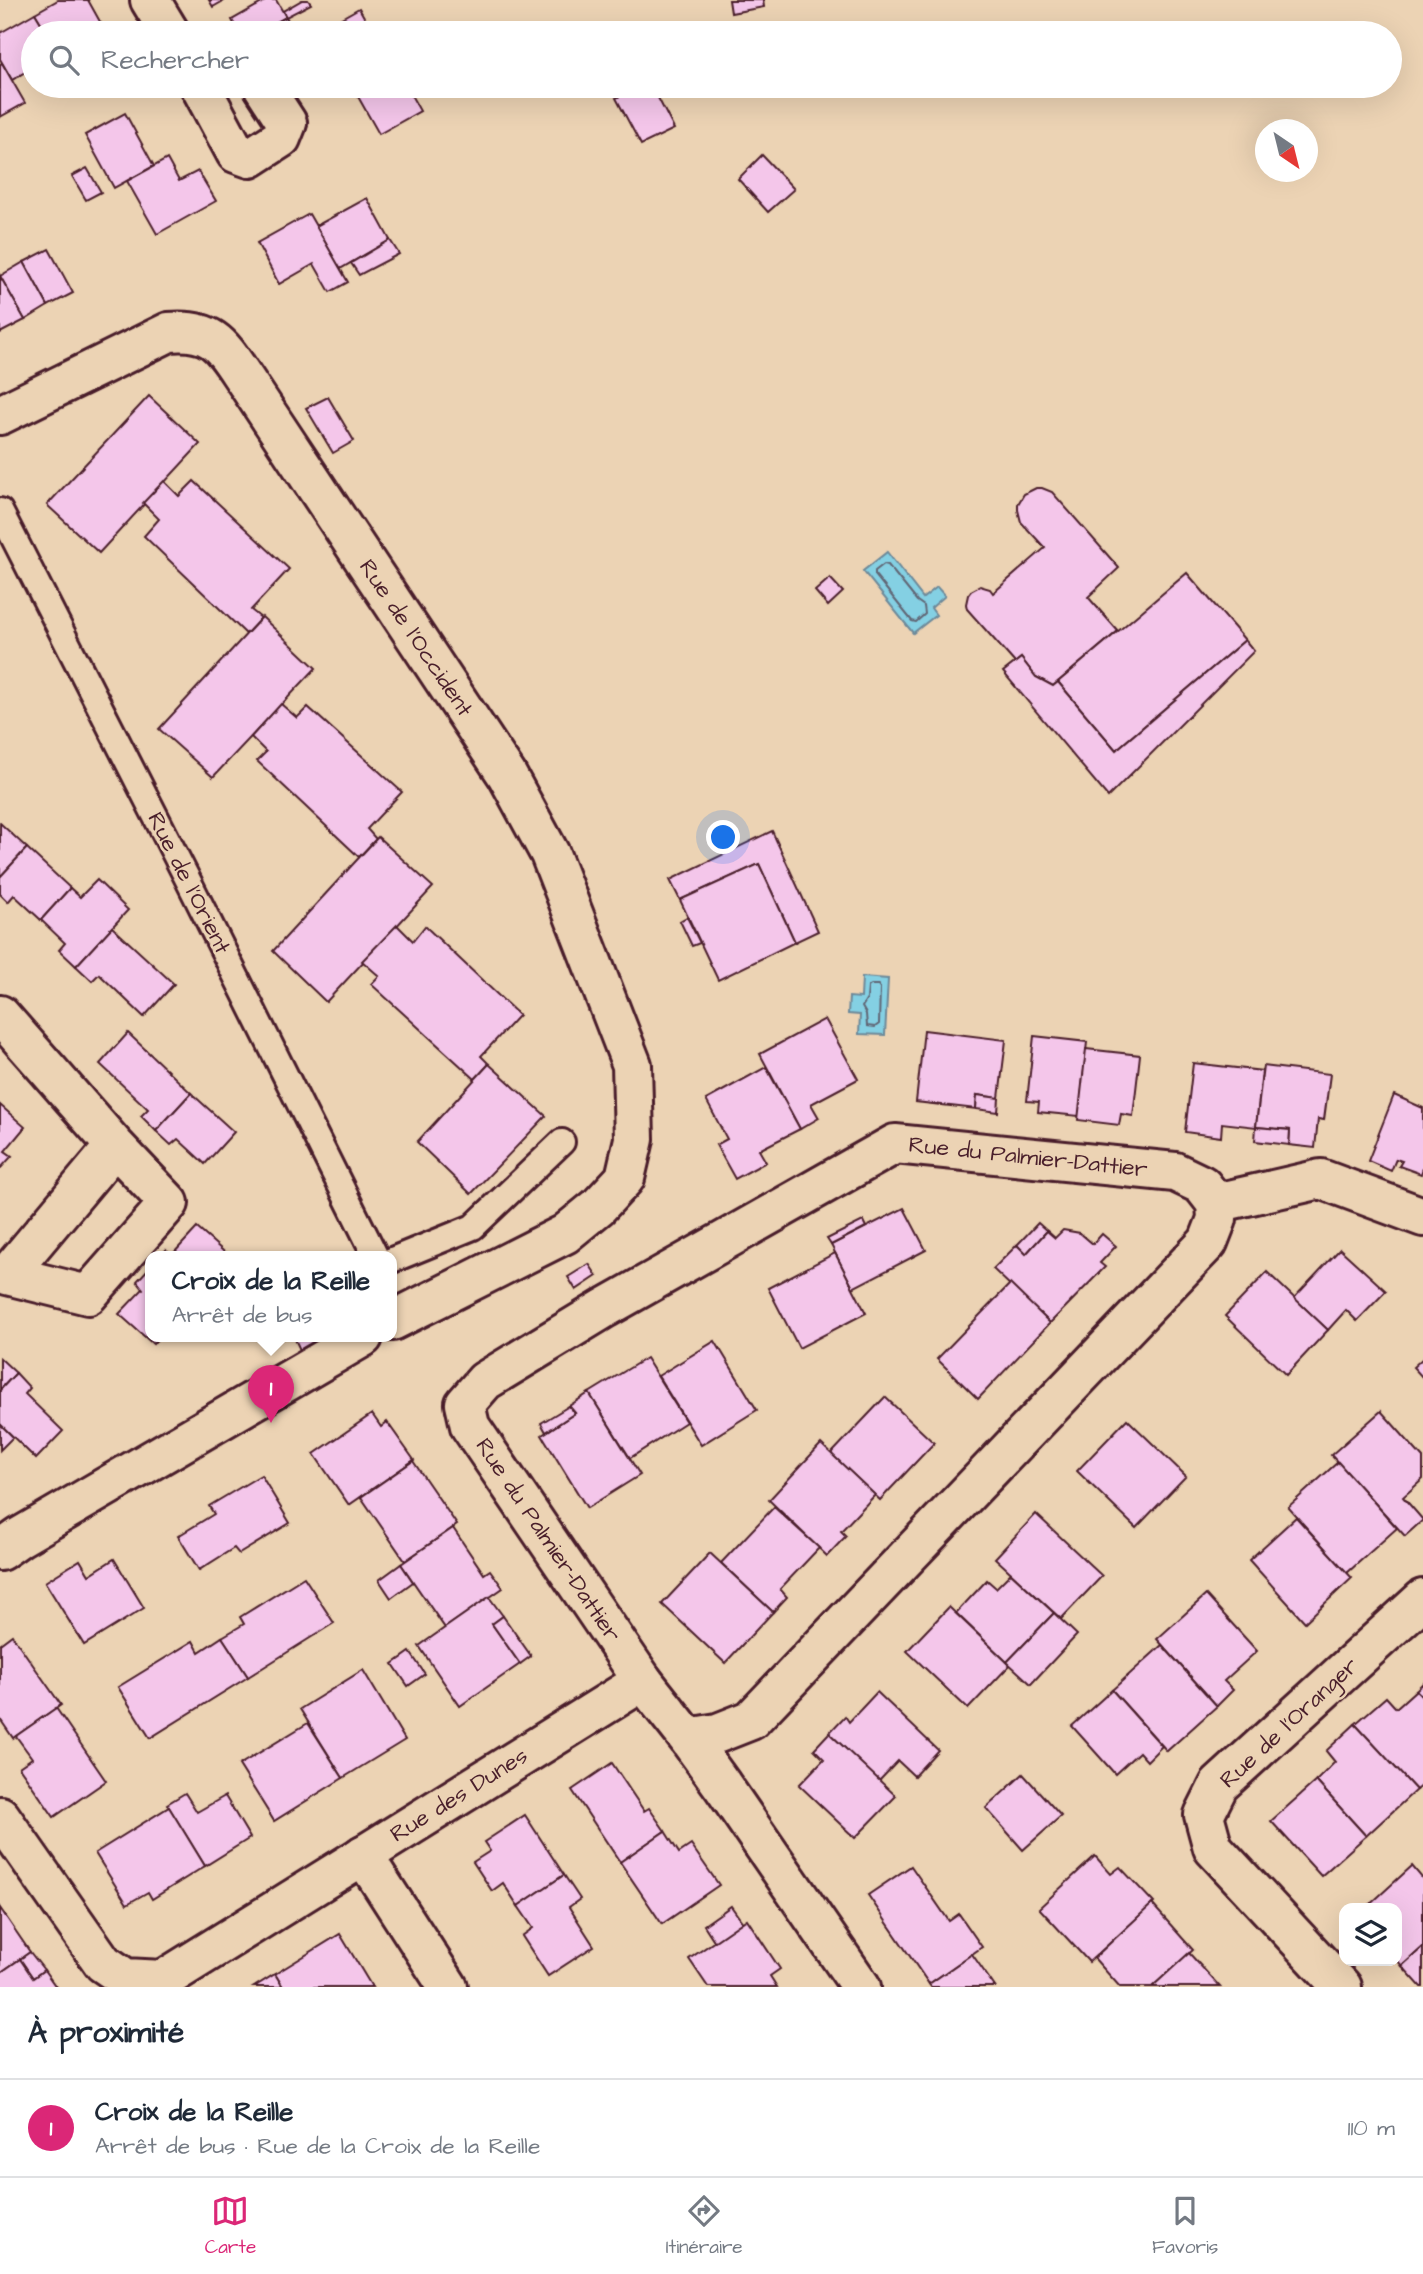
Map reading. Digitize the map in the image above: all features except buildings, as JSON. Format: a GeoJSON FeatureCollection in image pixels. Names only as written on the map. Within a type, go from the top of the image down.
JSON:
{"type":"FeatureCollection","features":[{"type":"Feature","properties":{"kind":"street"},"geometry":{"type":"LineString","coordinates":[[150,0],[163,21]]}},
{"type":"Feature","properties":{"kind":"street"},"geometry":{"type":"LineString","coordinates":[[206,98],[236,153],[250,158],[281,138],[287,123],[271,98]]}},
{"type":"Feature","properties":{"kind":"street","name":"Rue de l'Occident"},"geometry":{"type":"LineString","coordinates":[[0,415],[169,331],[188,330],[205,334],[224,349],[507,775],[550,854],[632,1065],[634,1139],[625,1178],[598,1207],[565,1234],[397,1318]]}},
{"type":"Feature","properties":{"kind":"street"},"geometry":{"type":"LineString","coordinates":[[0,1015],[169,1203],[88,1295],[4,1274],[115,1146]]}},
{"type":"Feature","properties":{"kind":"street","name":"Rue du Palmier-Dattier"},"geometry":{"type":"LineString","coordinates":[[643,1681],[470,1426],[465,1404],[485,1381],[606,1308],[895,1144],[1175,1172],[1202,1185],[1216,1203]]}},
{"type":"Feature","properties":{"kind":"street"},"geometry":{"type":"LineString","coordinates":[[688,1738],[718,1733],[751,1720],[1208,1242],[1217,1219],[1216,1203],[1321,1179],[1423,1217]]}},
{"type":"Feature","properties":{"kind":"street"},"geometry":{"type":"LineString","coordinates":[[0,1551],[354,1342]]}},
{"type":"Feature","properties":{"kind":"street","name":"Rue de l'Oranger"},"geometry":{"type":"LineString","coordinates":[[1342,1987],[1213,1848],[1205,1815],[1219,1785],[1423,1600]]}},
{"type":"Feature","properties":{"kind":"street"},"geometry":{"type":"LineString","coordinates":[[643,1681],[688,1738],[861,1987]]}},
{"type":"Feature","properties":{"kind":"street","name":"Rue des Dunes"},"geometry":{"type":"LineString","coordinates":[[0,1816],[103,1964],[125,1978],[163,1980],[643,1681]]}},
{"type":"Feature","properties":{"kind":"street"},"geometry":{"type":"LineString","coordinates":[[362,1855],[448,1987]]}},
{"type":"Feature","properties":{"kind":"lane","name":"Rue de l'Orient"},"geometry":{"type":"LineString","coordinates":[[0,511],[373,1251]]}},
{"type":"Feature","properties":{"kind":"lane"},"geometry":{"type":"LineString","coordinates":[[397,1258],[472,1227],[562,1142]]}},
{"type":"Feature","properties":{"kind":"water"},"geometry":{"type":"Polygon","coordinates":[[[887,552],[923,598],[937,587],[945,596],[931,608],[936,615],[913,633],[863,571],[887,552]]]}},
{"type":"Feature","properties":{"kind":"water"},"geometry":{"type":"Polygon","coordinates":[[[862,977],[888,979],[885,1035],[859,1034],[860,1015],[848,1014],[849,997],[861,998],[862,977]]]}},
{"type":"Feature","properties":{"kind":"place","name":"Croix de la Reille"},"geometry":{"type":"Point","coordinates":[271,1423]}}]}
